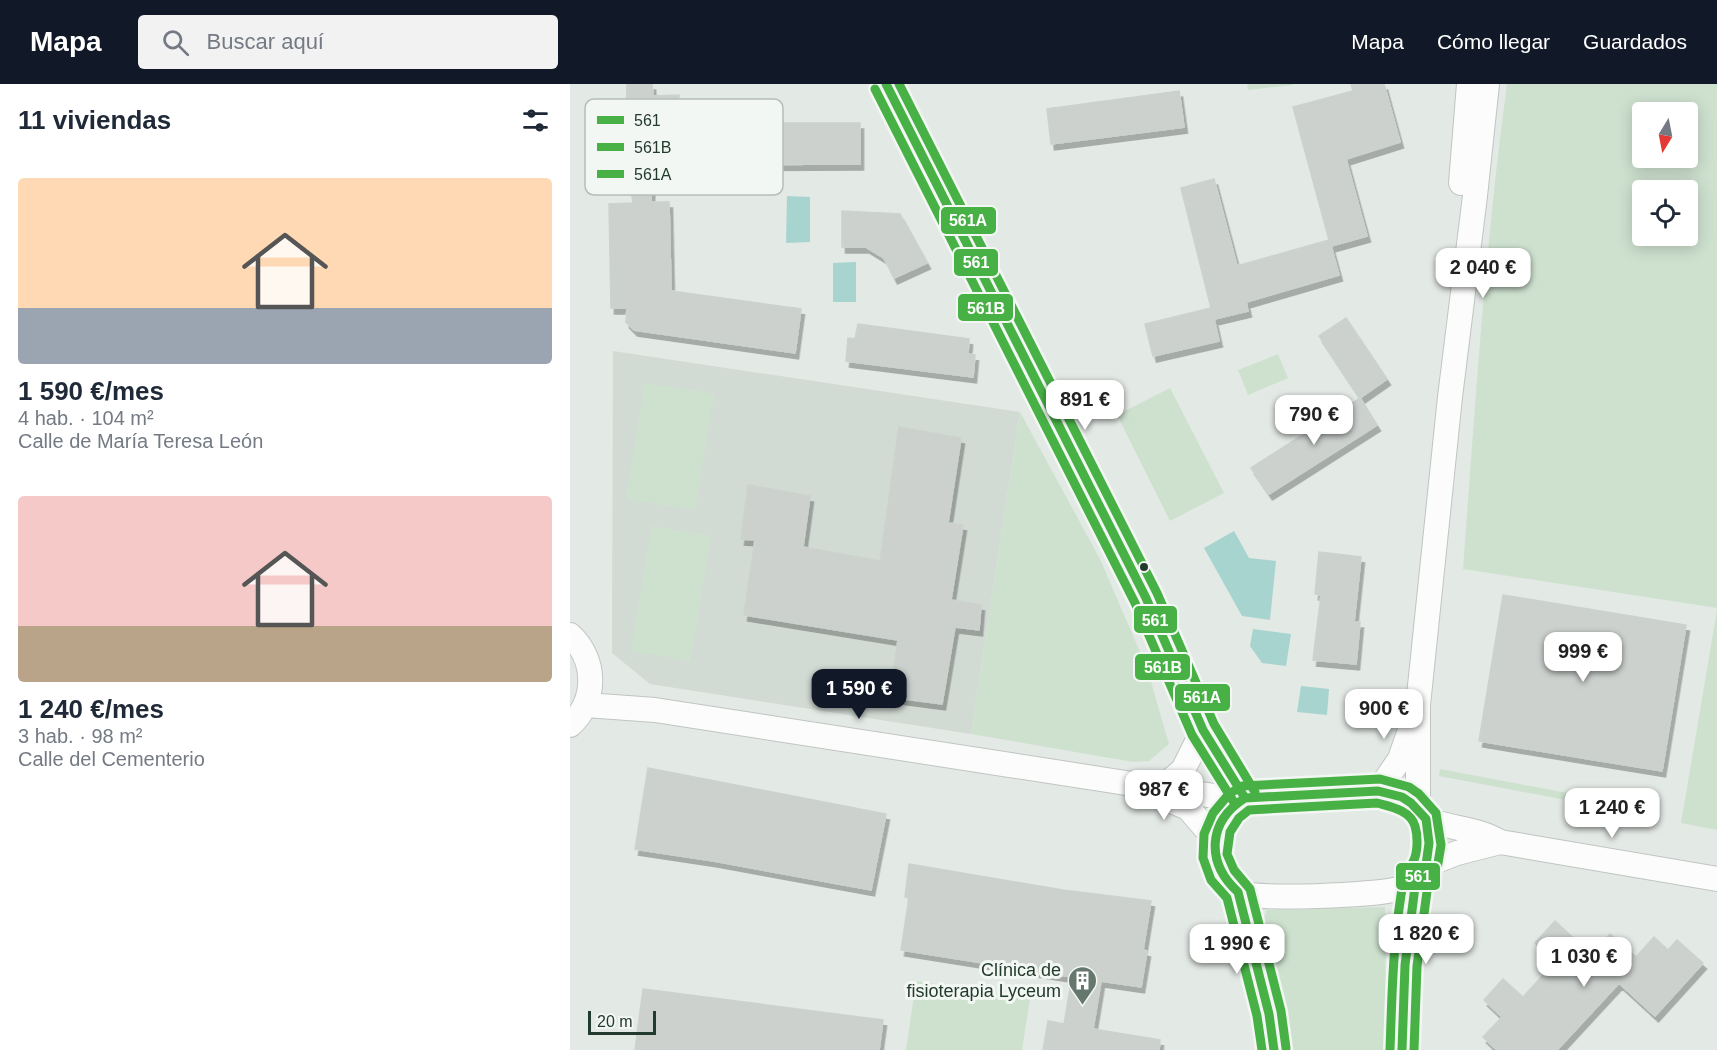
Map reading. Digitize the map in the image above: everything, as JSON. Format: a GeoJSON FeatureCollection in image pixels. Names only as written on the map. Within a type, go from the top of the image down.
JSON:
{"type":"FeatureCollection","features":[{"type":"Feature","properties":{"kind":"street"},"geometry":{"type":"LineString","coordinates":[[886,84],[1146,598],[1203,730],[1243,799]]}},
{"type":"Feature","properties":{"kind":"street"},"geometry":{"type":"LineString","coordinates":[[1450,397],[1463,152],[1469,84]]}},
{"type":"Feature","properties":{"kind":"street"},"geometry":{"type":"LineString","coordinates":[[1475,196],[1474,127],[1479,84]]}},
{"type":"Feature","properties":{"kind":"street"},"geometry":{"type":"LineString","coordinates":[[1402,1050],[1404,975],[1421,872],[1429,843],[1422,814],[1418,705],[1486,84]]}},
{"type":"Feature","properties":{"kind":"street"},"geometry":{"type":"LineString","coordinates":[[570,635],[586,656],[591,672],[591,689],[586,705],[570,725]]}},
{"type":"Feature","properties":{"kind":"street"},"geometry":{"type":"LineString","coordinates":[[586,705],[655,710],[1243,799],[1378,791],[1402,797],[1422,814],[1445,825],[1478,831],[1500,842],[1717,879]]}},
{"type":"Feature","properties":{"kind":"street"},"geometry":{"type":"LineString","coordinates":[[1378,791],[1400,759],[1418,705]]}},
{"type":"Feature","properties":{"kind":"street"},"geometry":{"type":"LineString","coordinates":[[1163,787],[1183,770],[1203,730]]}},
{"type":"Feature","properties":{"kind":"street"},"geometry":{"type":"LineString","coordinates":[[1126,783],[1188,808],[1215,838]]}},
{"type":"Feature","properties":{"kind":"street"},"geometry":{"type":"LineString","coordinates":[[1243,799],[1229,808],[1215,838],[1216,864],[1226,882],[1238,892],[1272,896],[1374,894],[1400,888],[1421,872],[1457,853],[1500,842]]}},
{"type":"Feature","properties":{"kind":"street"},"geometry":{"type":"LineString","coordinates":[[1238,892],[1269,1014],[1274,1050]]}},
{"type":"Feature","properties":{"kind":"shaded area"},"geometry":{"type":"Polygon","coordinates":[[[613,351],[1020,412],[971,734],[650,684],[612,653],[613,351]]]}},
{"type":"Feature","properties":{"kind":"green space"},"geometry":{"type":"Polygon","coordinates":[[[1247,84],[1293,84],[1293,85],[1248,90],[1247,84]]]}},
{"type":"Feature","properties":{"kind":"green space"},"geometry":{"type":"Polygon","coordinates":[[[1507,84],[1717,84],[1717,608],[1463,569],[1481,326],[1507,84]]]}},
{"type":"Feature","properties":{"kind":"green space"},"geometry":{"type":"Polygon","coordinates":[[[1278,354],[1288,378],[1248,395],[1238,370],[1278,354]]]}},
{"type":"Feature","properties":{"kind":"green space"},"geometry":{"type":"Polygon","coordinates":[[[645,383],[714,394],[695,510],[626,499],[645,383]]]}},
{"type":"Feature","properties":{"kind":"green space"},"geometry":{"type":"Polygon","coordinates":[[[1170,388],[1224,493],[1170,521],[1117,415],[1170,388]]]}},
{"type":"Feature","properties":{"kind":"green space"},"geometry":{"type":"Polygon","coordinates":[[[1020,412],[1100,559],[1147,668],[1169,744],[1149,761],[1133,762],[971,734],[1020,412]]]}},
{"type":"Feature","properties":{"kind":"green space"},"geometry":{"type":"Polygon","coordinates":[[[652,526],[711,536],[690,661],[631,651],[652,526]]]}},
{"type":"Feature","properties":{"kind":"green space"},"geometry":{"type":"Polygon","coordinates":[[[1717,610],[1717,830],[1681,823],[1717,610]]]}},
{"type":"Feature","properties":{"kind":"green space"},"geometry":{"type":"Polygon","coordinates":[[[1440,769],[1657,810],[1656,817],[1439,776],[1440,769]]]}},
{"type":"Feature","properties":{"kind":"green space"},"geometry":{"type":"Polygon","coordinates":[[[1385,907],[1386,1050],[1294,1050],[1261,925],[1267,910],[1385,907]]]}},
{"type":"Feature","properties":{"kind":"green space"},"geometry":{"type":"Polygon","coordinates":[[[916,981],[1030,999],[1022,1050],[906,1050],[916,981]]]}},
{"type":"Feature","properties":{"kind":"water"},"geometry":{"type":"Polygon","coordinates":[[[787,196],[810,197],[810,242],[786,243],[787,196]]]}},
{"type":"Feature","properties":{"kind":"water"},"geometry":{"type":"Polygon","coordinates":[[[856,262],[856,302],[833,302],[833,263],[856,262]]]}},
{"type":"Feature","properties":{"kind":"water"},"geometry":{"type":"Polygon","coordinates":[[[1234,531],[1249,558],[1276,561],[1270,620],[1242,616],[1204,548],[1234,531]]]}},
{"type":"Feature","properties":{"kind":"water"},"geometry":{"type":"Polygon","coordinates":[[[1253,629],[1291,634],[1286,666],[1262,663],[1250,646],[1253,629]]]}},
{"type":"Feature","properties":{"kind":"water"},"geometry":{"type":"Polygon","coordinates":[[[1301,686],[1329,689],[1327,715],[1297,712],[1301,686]]]}},
{"type":"Feature","properties":{"kind":"building"},"geometry":{"type":"Polygon","coordinates":[[[627,84],[652,84],[653,96],[679,95],[679,99],[627,99],[627,84]]]}},
{"type":"Feature","properties":{"kind":"building"},"geometry":{"type":"Polygon","coordinates":[[[1351,84],[1384,84],[1400,142],[1346,159],[1367,236],[1331,246],[1339,275],[1246,302],[1248,311],[1214,319],[1219,341],[1153,356],[1145,324],[1211,308],[1181,188],[1214,179],[1237,266],[1329,240],[1293,107],[1353,91],[1351,84]]]}},
{"type":"Feature","properties":{"kind":"building"},"geometry":{"type":"Polygon","coordinates":[[[1179,91],[1184,127],[1051,144],[1047,109],[1179,91]]]}},
{"type":"Feature","properties":{"kind":"building"},"geometry":{"type":"Polygon","coordinates":[[[783,123],[860,123],[860,164],[783,164],[783,123]]]}},
{"type":"Feature","properties":{"kind":"building"},"geometry":{"type":"Polygon","coordinates":[[[632,195],[651,195],[651,202],[669,202],[671,291],[801,309],[795,353],[634,330],[626,322],[627,308],[611,308],[609,204],[633,203],[632,195]]]}},
{"type":"Feature","properties":{"kind":"building"},"geometry":{"type":"Polygon","coordinates":[[[842,211],[900,214],[927,263],[894,278],[884,258],[866,247],[842,247],[842,211]]]}},
{"type":"Feature","properties":{"kind":"building"},"geometry":{"type":"Polygon","coordinates":[[[1346,318],[1387,379],[1360,398],[1319,336],[1346,318]]]}},
{"type":"Feature","properties":{"kind":"building"},"geometry":{"type":"Polygon","coordinates":[[[858,324],[969,339],[968,354],[975,355],[973,377],[846,361],[848,338],[855,339],[858,324]]]}},
{"type":"Feature","properties":{"kind":"building"},"geometry":{"type":"Polygon","coordinates":[[[1360,398],[1377,425],[1269,494],[1251,468],[1360,398]]]}},
{"type":"Feature","properties":{"kind":"building"},"geometry":{"type":"Polygon","coordinates":[[[899,427],[961,438],[948,523],[963,525],[951,600],[981,605],[979,630],[955,627],[942,704],[890,697],[898,640],[744,615],[755,540],[741,539],[748,485],[810,496],[803,547],[880,561],[899,427]]]}},
{"type":"Feature","properties":{"kind":"building"},"geometry":{"type":"Polygon","coordinates":[[[1319,552],[1361,557],[1354,622],[1360,622],[1356,664],[1313,660],[1321,595],[1315,594],[1319,552]]]}},
{"type":"Feature","properties":{"kind":"building"},"geometry":{"type":"Polygon","coordinates":[[[1503,595],[1686,625],[1662,771],[1479,741],[1503,595]]]}},
{"type":"Feature","properties":{"kind":"building"},"geometry":{"type":"Polygon","coordinates":[[[648,768],[886,814],[871,890],[635,849],[648,768]]]}},
{"type":"Feature","properties":{"kind":"building"},"geometry":{"type":"Polygon","coordinates":[[[909,864],[1063,890],[1151,901],[1143,950],[1147,951],[1141,987],[1101,981],[1093,1029],[1160,1040],[1159,1050],[1043,1050],[1048,1021],[1064,1024],[1072,977],[901,950],[909,898],[905,897],[909,864]]]}},
{"type":"Feature","properties":{"kind":"building"},"geometry":{"type":"Polygon","coordinates":[[[1555,921],[1592,955],[1610,934],[1636,957],[1654,937],[1668,950],[1677,940],[1703,963],[1655,1016],[1619,983],[1557,1050],[1497,1050],[1483,1037],[1502,1017],[1484,1000],[1503,979],[1523,997],[1555,962],[1535,943],[1555,921]]]}},
{"type":"Feature","properties":{"kind":"building"},"geometry":{"type":"Polygon","coordinates":[[[643,989],[883,1020],[879,1050],[635,1050],[643,989]]]}},
{"type":"Feature","properties":{"kind":"transit line","name":"561"},"geometry":{"type":"LineString","coordinates":[[886,84],[1146,598],[1203,730],[1245,798]]}},
{"type":"Feature","properties":{"kind":"transit line","name":"561A"},"geometry":{"type":"LineString","coordinates":[[899,84],[1157,593],[1214,724],[1255,792]]}},
{"type":"Feature","properties":{"kind":"transit line","name":"561B"},"geometry":{"type":"LineString","coordinates":[[875,89],[1135,603],[1192,735],[1235,804]]}},
{"type":"Feature","properties":{"kind":"transit line","name":"561A"},"geometry":{"type":"LineString","coordinates":[[1262,1050],[1257,1016],[1227,898],[1211,880],[1203,858],[1204,834],[1213,813],[1229,794],[1242,786],[1380,779],[1409,787],[1419,794],[1436,813],[1441,845],[1437,869],[1428,884],[1417,966],[1414,1050]]}},
{"type":"Feature","properties":{"kind":"transit line","name":"561"},"geometry":{"type":"LineString","coordinates":[[1274,1050],[1269,1014],[1238,892],[1220,868],[1216,856],[1215,843],[1218,831],[1223,819],[1245,798],[1378,791],[1402,797],[1411,803],[1426,819],[1429,843],[1426,865],[1416,879],[1405,965],[1402,1050]]}},
{"type":"Feature","properties":{"kind":"transit line","name":"561B"},"geometry":{"type":"LineString","coordinates":[[1286,1048],[1281,1011],[1250,889],[1234,870],[1227,854],[1230,832],[1239,818],[1249,810],[1377,803],[1409,816],[1415,826],[1417,839],[1415,858],[1404,878],[1397,921],[1390,1050]]}},
{"type":"Feature","properties":{"kind":"place","name":"Clínica de fisioterapia Lyceum"},"geometry":{"type":"Point","coordinates":[1082,1006]}}]}
